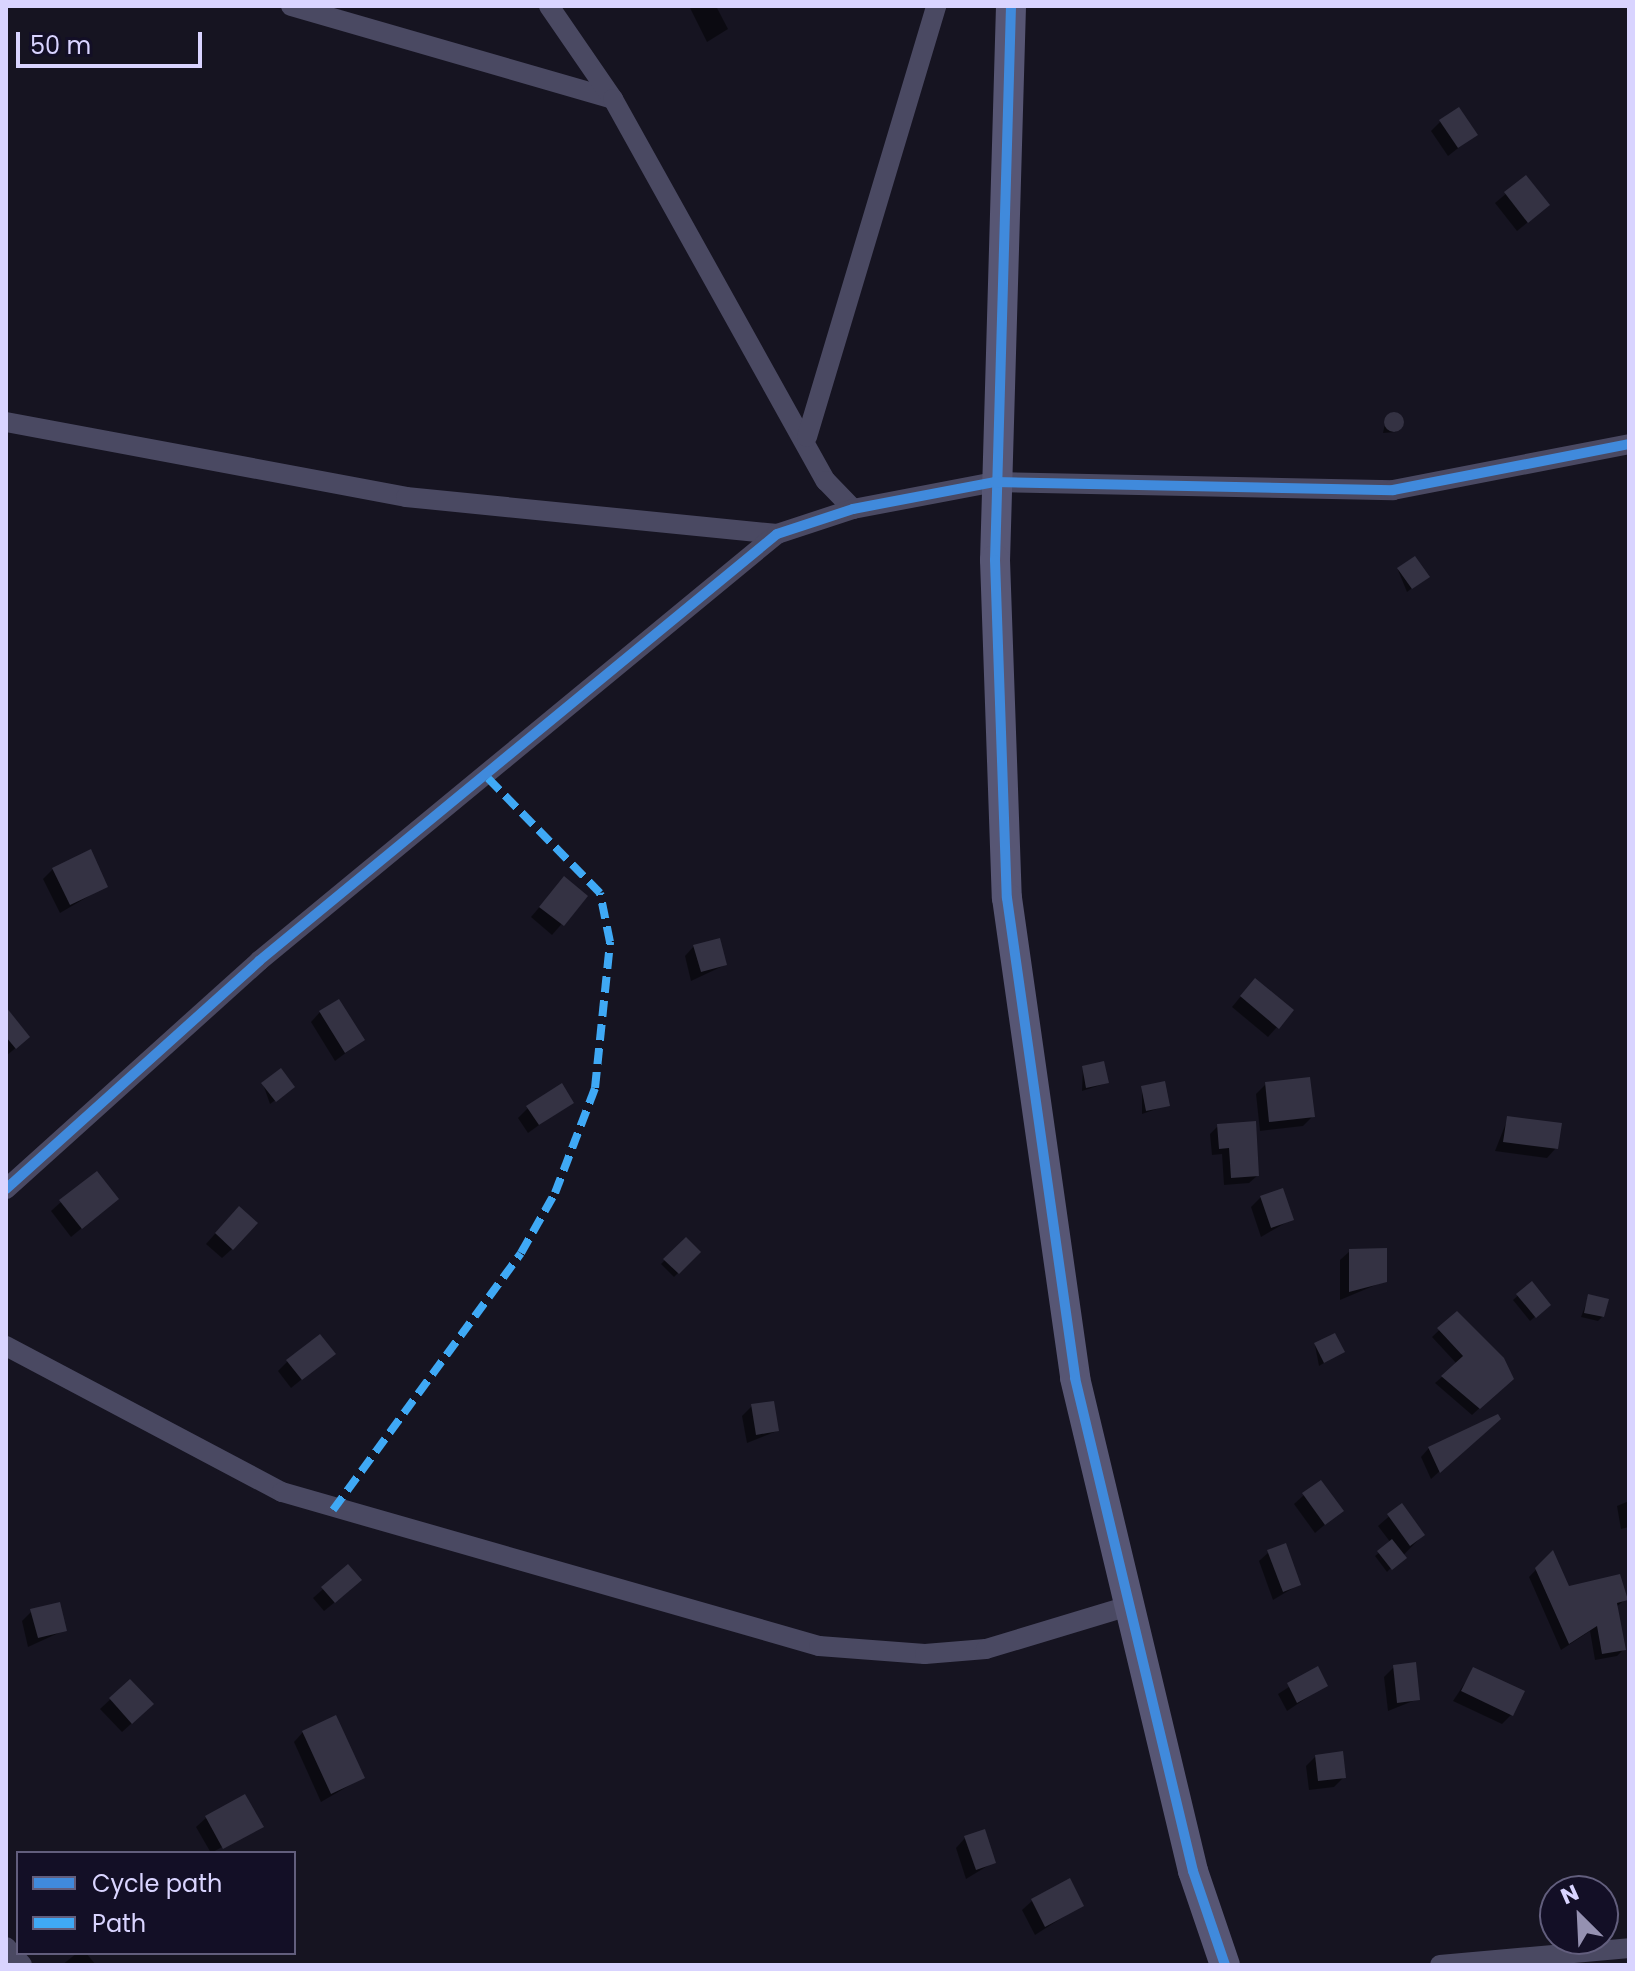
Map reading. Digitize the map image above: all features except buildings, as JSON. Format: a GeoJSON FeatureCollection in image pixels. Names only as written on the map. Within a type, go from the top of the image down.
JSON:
{"type":"FeatureCollection","features":[{"type":"Feature","properties":{"kind":"street"},"geometry":{"type":"LineString","coordinates":[[291,6],[613,99]]}},
{"type":"Feature","properties":{"kind":"street"},"geometry":{"type":"LineString","coordinates":[[549,6],[613,99],[807,437],[826,481],[853,509]]}},
{"type":"Feature","properties":{"kind":"street"},"geometry":{"type":"LineString","coordinates":[[807,437],[936,6]]}},
{"type":"Feature","properties":{"kind":"street"},"geometry":{"type":"LineString","coordinates":[[1011,6],[995,482],[1007,898],[1072,1363],[1125,1607],[1193,1871],[1225,1965]]}},
{"type":"Feature","properties":{"kind":"street"},"geometry":{"type":"LineString","coordinates":[[6,422],[406,497],[777,534]]}},
{"type":"Feature","properties":{"kind":"street"},"geometry":{"type":"LineString","coordinates":[[6,1189],[259,961],[777,534],[853,509],[995,482],[1393,490],[1629,444]]}},
{"type":"Feature","properties":{"kind":"street"},"geometry":{"type":"LineString","coordinates":[[6,1346],[294,1496],[819,1646],[925,1654],[986,1649],[1125,1607]]}},
{"type":"Feature","properties":{"kind":"street"},"geometry":{"type":"LineString","coordinates":[[6,1947],[22,1965]]}},
{"type":"Feature","properties":{"kind":"street"},"geometry":{"type":"LineString","coordinates":[[1440,1965],[1629,1948]]}},
{"type":"Feature","properties":{"kind":"marked path"},"geometry":{"type":"LineString","coordinates":[[333,1510],[521,1253],[555,1193],[595,1088],[610,942],[600,893],[483,773]]}},
{"type":"Feature","properties":{"kind":"cycle path"},"geometry":{"type":"LineString","coordinates":[[1011,6],[995,560],[1007,898],[1075,1378],[1193,1871],[1225,1965]]}},
{"type":"Feature","properties":{"kind":"cycle path"},"geometry":{"type":"LineString","coordinates":[[6,1189],[259,961],[777,534],[853,509],[995,482],[1393,490],[1629,444]]}}]}
